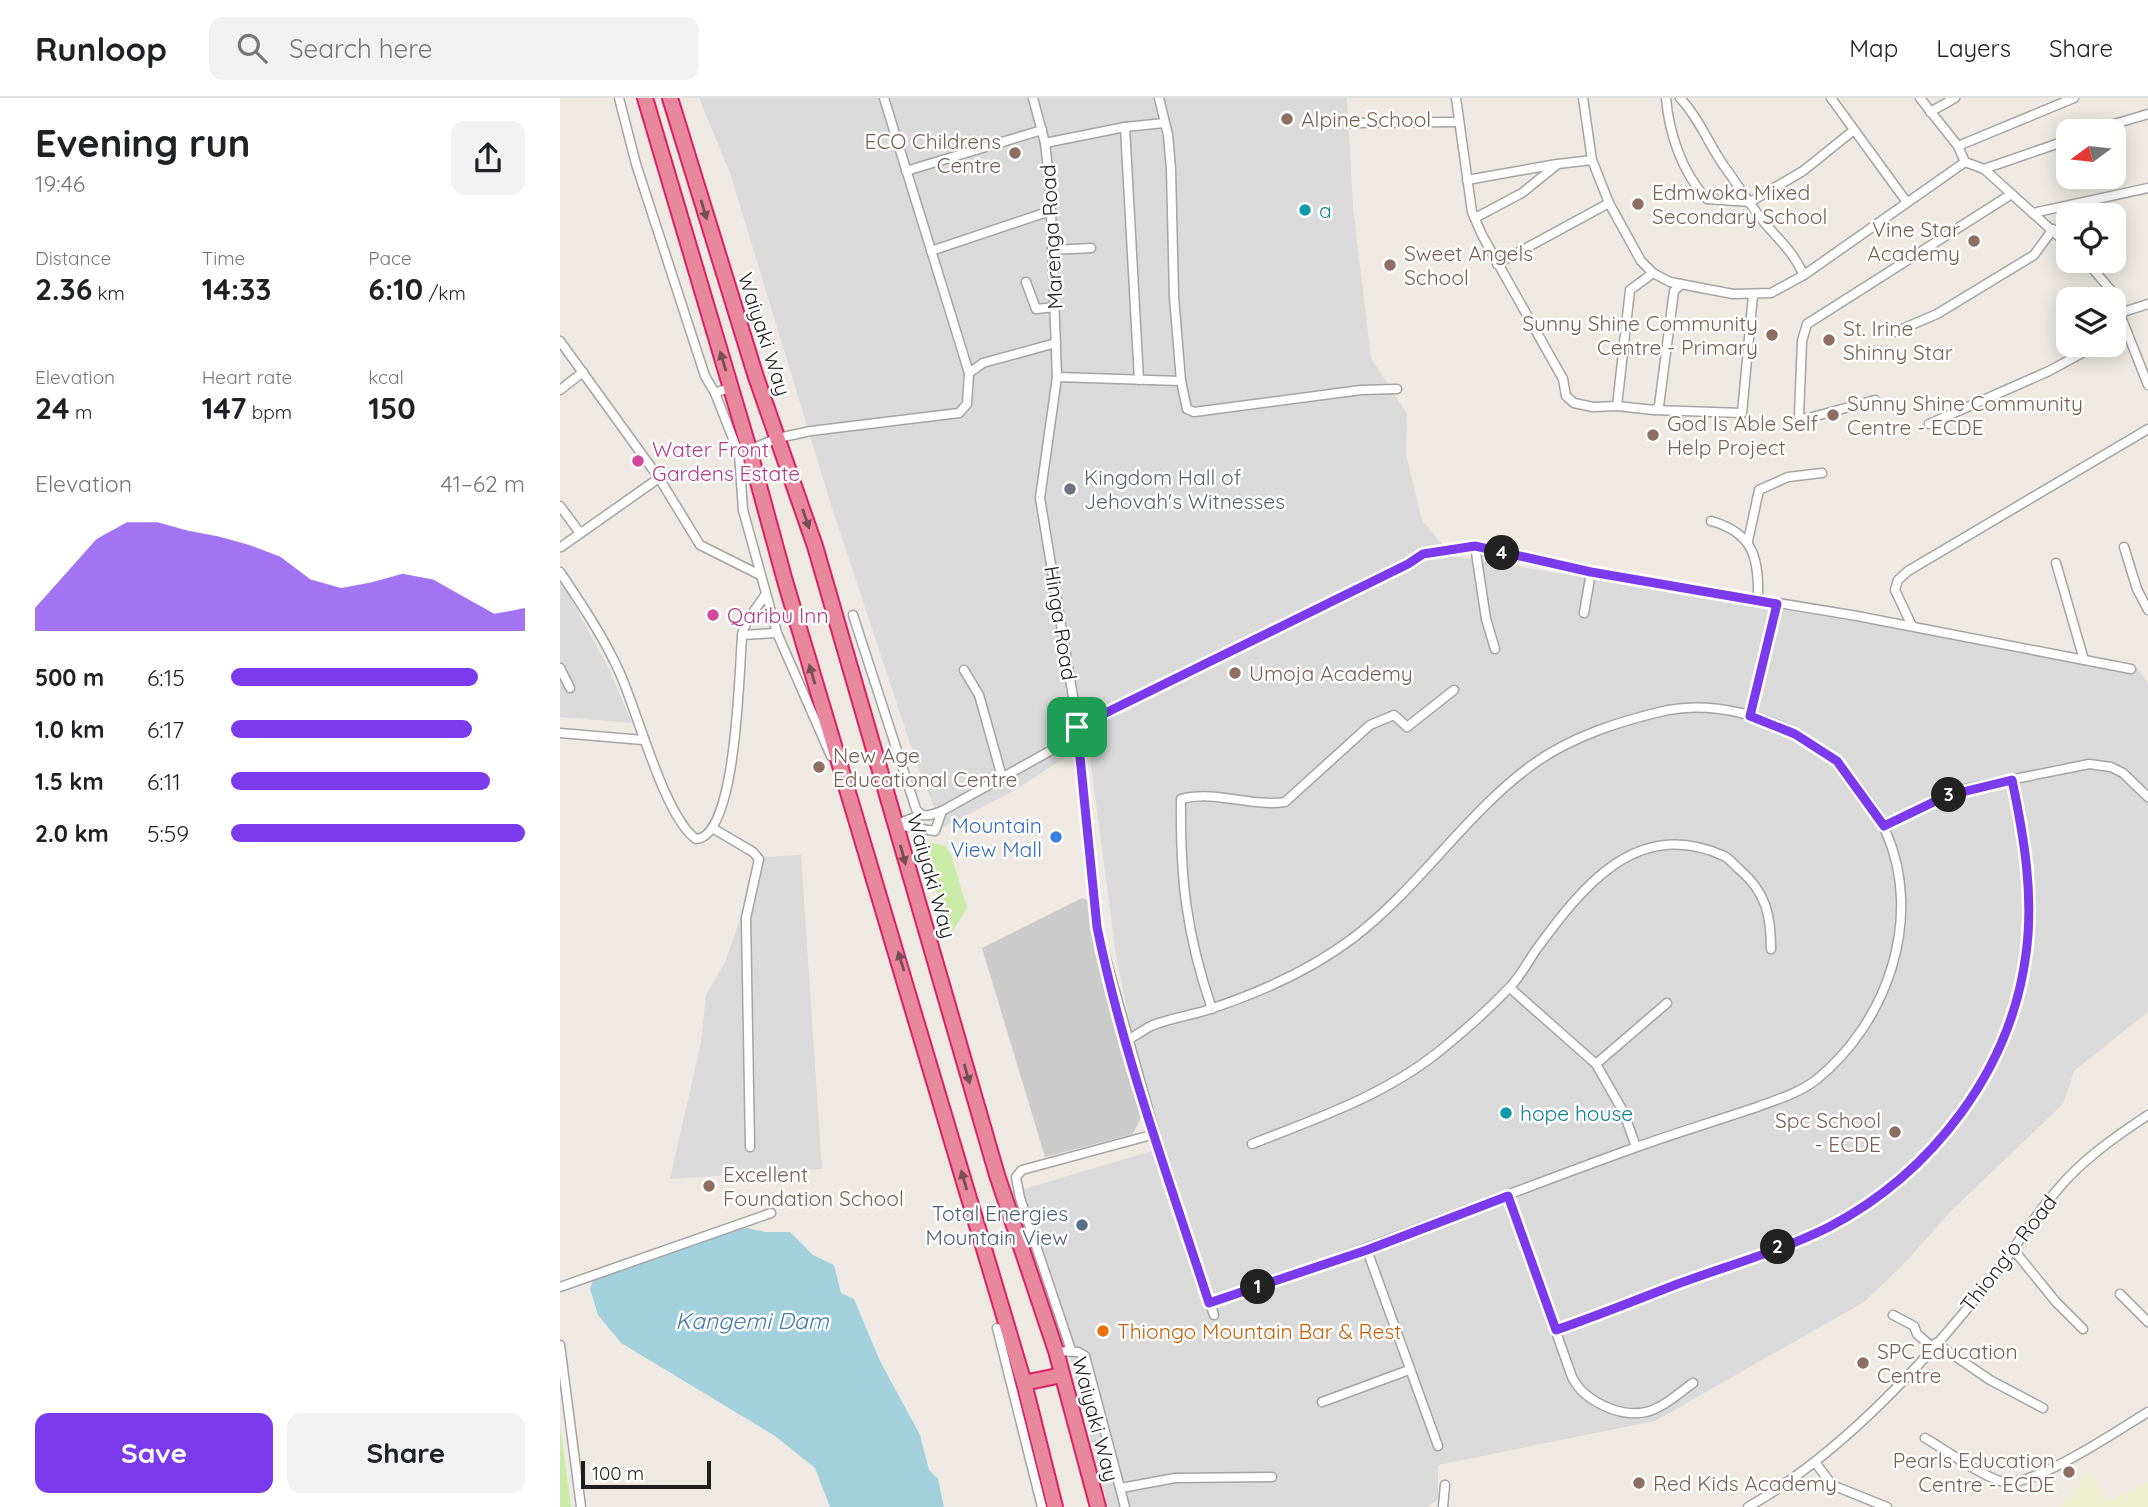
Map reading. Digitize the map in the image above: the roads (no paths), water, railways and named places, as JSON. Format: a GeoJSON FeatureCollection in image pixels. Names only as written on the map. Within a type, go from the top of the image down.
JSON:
{"type":"FeatureCollection","features":[{"type":"Feature","properties":{"kind":"highway"},"geometry":{"type":"LineString","coordinates":[[645,98],[731,387],[744,451],[904,971],[1024,1383],[1055,1507]]}},
{"type":"Feature","properties":{"kind":"highway","name":"Waiyaki Way"},"geometry":{"type":"LineString","coordinates":[[670,98],[694,179],[815,546],[895,825],[1012,1200],[1064,1351],[1062,1375],[1098,1507]]}},
{"type":"Feature","properties":{"kind":"highway"},"geometry":{"type":"LineString","coordinates":[[671,186],[694,179]]}},
{"type":"Feature","properties":{"kind":"highway"},"geometry":{"type":"LineString","coordinates":[[1024,1383],[1062,1375]]}},
{"type":"Feature","properties":{"kind":"street"},"geometry":{"type":"LineString","coordinates":[[620,98],[682,312],[705,376],[744,451],[743,510],[777,633],[850,801]]}},
{"type":"Feature","properties":{"kind":"street"},"geometry":{"type":"LineString","coordinates":[[744,451],[778,438],[959,413],[967,404],[969,373],[884,98]]}},
{"type":"Feature","properties":{"kind":"street","name":"Marenga Road"},"geometry":{"type":"LineString","coordinates":[[1033,98],[1045,143],[1057,377]]}},
{"type":"Feature","properties":{"kind":"street"},"geometry":{"type":"LineString","coordinates":[[1159,98],[1171,169],[1174,297],[1181,381],[1187,409],[1194,412],[1361,390],[1397,389]]}},
{"type":"Feature","properties":{"kind":"street"},"geometry":{"type":"LineString","coordinates":[[1456,98],[1457,122],[1475,218],[1497,264],[1563,379],[1566,396],[1574,403],[1592,407],[1742,413],[1753,295]]}},
{"type":"Feature","properties":{"kind":"street"},"geometry":{"type":"LineString","coordinates":[[1583,98],[1592,160],[1609,203],[1640,261],[1653,273],[1681,284],[1753,295],[1771,293],[1804,275],[1965,162]]}},
{"type":"Feature","properties":{"kind":"street"},"geometry":{"type":"LineString","coordinates":[[1666,98],[1673,138],[1701,192],[1707,198],[1750,202],[1803,171],[1854,130]]}},
{"type":"Feature","properties":{"kind":"street"},"geometry":{"type":"LineString","coordinates":[[1680,98],[1697,116],[1704,137],[1750,202],[1769,227],[1791,249],[1804,275]]}},
{"type":"Feature","properties":{"kind":"street"},"geometry":{"type":"LineString","coordinates":[[1830,98],[1906,201]]}},
{"type":"Feature","properties":{"kind":"street"},"geometry":{"type":"LineString","coordinates":[[1920,98],[1958,146],[1965,162],[1984,169],[2010,195],[2056,232]]}},
{"type":"Feature","properties":{"kind":"street"},"geometry":{"type":"LineString","coordinates":[[1930,112],[1955,98]]}},
{"type":"Feature","properties":{"kind":"street"},"geometry":{"type":"LineString","coordinates":[[1958,146],[2074,98]]}},
{"type":"Feature","properties":{"kind":"street"},"geometry":{"type":"LineString","coordinates":[[2126,120],[2148,114]]}},
{"type":"Feature","properties":{"kind":"street"},"geometry":{"type":"LineString","coordinates":[[1349,122],[1457,122]]}},
{"type":"Feature","properties":{"kind":"street"},"geometry":{"type":"LineString","coordinates":[[1045,143],[1125,127],[1164,123]]}},
{"type":"Feature","properties":{"kind":"street"},"geometry":{"type":"LineString","coordinates":[[1125,127],[1139,380]]}},
{"type":"Feature","properties":{"kind":"street"},"geometry":{"type":"LineString","coordinates":[[906,171],[1042,130]]}},
{"type":"Feature","properties":{"kind":"street"},"geometry":{"type":"LineString","coordinates":[[1984,169],[2056,144]]}},
{"type":"Feature","properties":{"kind":"street"},"geometry":{"type":"LineString","coordinates":[[1467,180],[1592,160]]}},
{"type":"Feature","properties":{"kind":"street"},"geometry":{"type":"LineString","coordinates":[[1475,218],[1522,193],[1558,164]]}},
{"type":"Feature","properties":{"kind":"street"},"geometry":{"type":"LineString","coordinates":[[2033,213],[2148,188]]}},
{"type":"Feature","properties":{"kind":"street"},"geometry":{"type":"LineString","coordinates":[[1875,400],[1805,419],[1799,416],[1802,341],[1807,324],[2010,195]]}},
{"type":"Feature","properties":{"kind":"street"},"geometry":{"type":"LineString","coordinates":[[1497,264],[1609,203]]}},
{"type":"Feature","properties":{"kind":"street"},"geometry":{"type":"LineString","coordinates":[[931,251],[1050,211]]}},
{"type":"Feature","properties":{"kind":"street"},"geometry":{"type":"LineString","coordinates":[[1895,332],[1937,314],[2034,255],[2053,229]]}},
{"type":"Feature","properties":{"kind":"street"},"geometry":{"type":"LineString","coordinates":[[1052,250],[1091,248]]}},
{"type":"Feature","properties":{"kind":"street"},"geometry":{"type":"LineString","coordinates":[[1617,406],[1630,290],[1653,273]]}},
{"type":"Feature","properties":{"kind":"street"},"geometry":{"type":"LineString","coordinates":[[2096,273],[2108,287]]}},
{"type":"Feature","properties":{"kind":"street"},"geometry":{"type":"LineString","coordinates":[[1026,282],[1036,309],[1055,307]]}},
{"type":"Feature","properties":{"kind":"street"},"geometry":{"type":"LineString","coordinates":[[1654,410],[1661,400],[1674,291],[1681,284]]}},
{"type":"Feature","properties":{"kind":"street"},"geometry":{"type":"LineString","coordinates":[[2126,311],[2148,304]]}},
{"type":"Feature","properties":{"kind":"street"},"geometry":{"type":"LineString","coordinates":[[2126,330],[2148,385]]}},
{"type":"Feature","properties":{"kind":"street"},"geometry":{"type":"LineString","coordinates":[[560,341],[659,478],[706,551],[760,575]]}},
{"type":"Feature","properties":{"kind":"street"},"geometry":{"type":"LineString","coordinates":[[969,373],[983,363],[1056,343]]}},
{"type":"Feature","properties":{"kind":"street"},"geometry":{"type":"LineString","coordinates":[[1929,424],[2075,357]]}},
{"type":"Feature","properties":{"kind":"street"},"geometry":{"type":"LineString","coordinates":[[560,390],[583,372]]}},
{"type":"Feature","properties":{"kind":"street"},"geometry":{"type":"LineString","coordinates":[[1057,377],[1181,381]]}},
{"type":"Feature","properties":{"kind":"street","name":"Hinga Road"},"geometry":{"type":"LineString","coordinates":[[1057,377],[1040,498],[1078,729],[1097,927],[1155,1134],[1214,1315]]}},
{"type":"Feature","properties":{"kind":"street"},"geometry":{"type":"LineString","coordinates":[[715,393],[731,387]]}},
{"type":"Feature","properties":{"kind":"street"},"geometry":{"type":"LineString","coordinates":[[1912,626],[1895,590],[1898,580],[1908,571],[2148,429]]}},
{"type":"Feature","properties":{"kind":"street"},"geometry":{"type":"LineString","coordinates":[[1758,601],[1756,565],[1748,541],[1759,490],[1788,477],[1822,473]]}},
{"type":"Feature","properties":{"kind":"street"},"geometry":{"type":"LineString","coordinates":[[561,547],[659,478]]}},
{"type":"Feature","properties":{"kind":"street"},"geometry":{"type":"LineString","coordinates":[[560,506],[580,533]]}},
{"type":"Feature","properties":{"kind":"street"},"geometry":{"type":"LineString","coordinates":[[1712,521],[1730,528],[1748,541]]}},
{"type":"Feature","properties":{"kind":"street"},"geometry":{"type":"LineString","coordinates":[[1475,546],[1486,619],[1495,649]]}},
{"type":"Feature","properties":{"kind":"street"},"geometry":{"type":"LineString","coordinates":[[895,825],[921,815],[942,811],[1059,746],[1078,729],[1408,564],[1423,554],[1475,546],[1591,572],[1912,626],[2131,669]]}},
{"type":"Feature","properties":{"kind":"street"},"geometry":{"type":"LineString","coordinates":[[2124,547],[2148,610]]}},
{"type":"Feature","properties":{"kind":"street"},"geometry":{"type":"LineString","coordinates":[[2056,562],[2084,660]]}},
{"type":"Feature","properties":{"kind":"street"},"geometry":{"type":"LineString","coordinates":[[560,572],[618,668],[643,740],[689,834],[700,839],[714,829],[723,805],[739,713],[742,635],[747,619],[765,595]]}},
{"type":"Feature","properties":{"kind":"street"},"geometry":{"type":"LineString","coordinates":[[1584,613],[1591,572]]}},
{"type":"Feature","properties":{"kind":"street"},"geometry":{"type":"LineString","coordinates":[[1750,716],[1777,604]]}},
{"type":"Feature","properties":{"kind":"street"},"geometry":{"type":"LineString","coordinates":[[853,615],[916,809],[921,815]]}},
{"type":"Feature","properties":{"kind":"street"},"geometry":{"type":"LineString","coordinates":[[742,635],[777,633]]}},
{"type":"Feature","properties":{"kind":"street"},"geometry":{"type":"LineString","coordinates":[[964,670],[979,695],[1002,777]]}},
{"type":"Feature","properties":{"kind":"street"},"geometry":{"type":"LineString","coordinates":[[561,671],[570,688]]}},
{"type":"Feature","properties":{"kind":"street"},"geometry":{"type":"LineString","coordinates":[[1212,1009],[1190,935],[1182,895],[1181,799],[1230,797],[1270,804],[1285,802],[1370,725],[1394,715],[1407,727],[1454,690]]}},
{"type":"Feature","properties":{"kind":"street"},"geometry":{"type":"LineString","coordinates":[[1127,1040],[1151,1026],[1266,990],[1311,966],[1357,935],[1398,898],[1505,787],[1534,764],[1564,746],[1627,720],[1674,709],[1710,708],[1750,716],[1795,734],[1837,761],[1884,826],[1892,847],[1902,907],[1898,944],[1884,995],[1846,1050],[1813,1083],[1731,1117],[1636,1147],[1367,1250],[1209,1303]]}},
{"type":"Feature","properties":{"kind":"street"},"geometry":{"type":"LineString","coordinates":[[560,733],[643,740]]}},
{"type":"Feature","properties":{"kind":"street"},"geometry":{"type":"LineString","coordinates":[[1884,826],[1946,796],[2089,764],[2123,772],[2148,797]]}},
{"type":"Feature","properties":{"kind":"street"},"geometry":{"type":"LineString","coordinates":[[1556,1330],[1802,1239],[1829,1226],[1894,1183],[1935,1145],[1990,1070],[2002,1046],[2021,983],[2026,954],[2028,883],[2012,780]]}},
{"type":"Feature","properties":{"kind":"street"},"geometry":{"type":"LineString","coordinates":[[895,825],[935,831],[942,811]]}},
{"type":"Feature","properties":{"kind":"street"},"geometry":{"type":"LineString","coordinates":[[714,829],[753,852],[759,859],[746,918],[750,1147]]}},
{"type":"Feature","properties":{"kind":"street"},"geometry":{"type":"LineString","coordinates":[[1252,1144],[1331,1113],[1398,1080],[1434,1055],[1510,988],[1553,927],[1590,883],[1638,851],[1664,844],[1703,847],[1730,859],[1763,893],[1769,913],[1771,950]]}},
{"type":"Feature","properties":{"kind":"street"},"geometry":{"type":"LineString","coordinates":[[1510,988],[1596,1064],[1624,1113],[1636,1147]]}},
{"type":"Feature","properties":{"kind":"street"},"geometry":{"type":"LineString","coordinates":[[1596,1064],[1667,1003]]}},
{"type":"Feature","properties":{"kind":"street","name":"Thiong'o Road"},"geometry":{"type":"LineString","coordinates":[[1754,1506],[1815,1462],[1934,1345],[2013,1249],[2058,1188],[2096,1152],[2148,1115]]}},
{"type":"Feature","properties":{"kind":"street"},"geometry":{"type":"LineString","coordinates":[[1012,1200],[1016,1177],[1022,1170],[1155,1134]]}},
{"type":"Feature","properties":{"kind":"street"},"geometry":{"type":"LineString","coordinates":[[1508,1196],[1577,1388],[1586,1398],[1597,1403],[1645,1412],[1670,1400],[1693,1383]]}},
{"type":"Feature","properties":{"kind":"street"},"geometry":{"type":"LineString","coordinates":[[560,1287],[771,1213]]}},
{"type":"Feature","properties":{"kind":"street"},"geometry":{"type":"LineString","coordinates":[[2013,1249],[2056,1302],[2083,1329]]}},
{"type":"Feature","properties":{"kind":"street"},"geometry":{"type":"LineString","coordinates":[[1367,1250],[1438,1446]]}},
{"type":"Feature","properties":{"kind":"street"},"geometry":{"type":"LineString","coordinates":[[2120,1294],[2148,1322]]}},
{"type":"Feature","properties":{"kind":"street"},"geometry":{"type":"LineString","coordinates":[[1893,1315],[1914,1326],[1917,1334],[1990,1380],[2043,1408]]}},
{"type":"Feature","properties":{"kind":"street"},"geometry":{"type":"LineString","coordinates":[[997,1328],[1042,1507]]}},
{"type":"Feature","properties":{"kind":"street"},"geometry":{"type":"LineString","coordinates":[[560,1345],[581,1507]]}},
{"type":"Feature","properties":{"kind":"street"},"geometry":{"type":"LineString","coordinates":[[1064,1351],[1085,1356],[1125,1507]]}},
{"type":"Feature","properties":{"kind":"street"},"geometry":{"type":"LineString","coordinates":[[1322,1402],[1409,1370]]}},
{"type":"Feature","properties":{"kind":"street"},"geometry":{"type":"LineString","coordinates":[[1925,1438],[1996,1480],[2018,1482],[2038,1475],[2148,1412]]}},
{"type":"Feature","properties":{"kind":"street"},"geometry":{"type":"LineString","coordinates":[[1815,1462],[1832,1485],[1887,1507]]}},
{"type":"Feature","properties":{"kind":"street"},"geometry":{"type":"LineString","coordinates":[[1121,1488],[1175,1478],[1272,1477]]}},
{"type":"Feature","properties":{"kind":"street"},"geometry":{"type":"LineString","coordinates":[[1443,1507],[1445,1485]]}},
{"type":"Feature","properties":{"kind":"water","name":"Kangemi Dam"},"geometry":{"type":"Polygon","coordinates":[[[747,1228],[765,1232],[790,1232],[813,1255],[834,1265],[841,1293],[854,1299],[880,1361],[920,1435],[929,1470],[938,1479],[944,1507],[830,1507],[815,1468],[775,1436],[621,1343],[598,1315],[590,1289],[594,1278],[704,1237],[747,1228]]]}},
{"type":"Feature","properties":{"kind":"place","name":"Alpine School"},"geometry":{"type":"Point","coordinates":[1287,119]}},
{"type":"Feature","properties":{"kind":"place","name":"ECO Childrens Centre"},"geometry":{"type":"Point","coordinates":[1015,153]}},
{"type":"Feature","properties":{"kind":"place","name":"Edmwoka Mixed Secondary School"},"geometry":{"type":"Point","coordinates":[1638,204]}},
{"type":"Feature","properties":{"kind":"place","name":"a"},"geometry":{"type":"Point","coordinates":[1305,210]}},
{"type":"Feature","properties":{"kind":"place","name":"Vine Star Academy"},"geometry":{"type":"Point","coordinates":[1974,241]}},
{"type":"Feature","properties":{"kind":"place","name":"Sweet Angels School"},"geometry":{"type":"Point","coordinates":[1390,265]}},
{"type":"Feature","properties":{"kind":"place","name":"Sunny Shine Community Centre - Primary"},"geometry":{"type":"Point","coordinates":[1772,335]}},
{"type":"Feature","properties":{"kind":"place","name":"St. Irine Shinny Star"},"geometry":{"type":"Point","coordinates":[1829,340]}},
{"type":"Feature","properties":{"kind":"place","name":"Sunny Shine Community Centre - ECDE"},"geometry":{"type":"Point","coordinates":[1833,415]}},
{"type":"Feature","properties":{"kind":"place","name":"God Is Able Self Help Project"},"geometry":{"type":"Point","coordinates":[1653,435]}},
{"type":"Feature","properties":{"kind":"place","name":"Water Front Gardens Estate"},"geometry":{"type":"Point","coordinates":[638,461]}},
{"type":"Feature","properties":{"kind":"place","name":"Kingdom Hall of Jehovah's Witnesses"},"geometry":{"type":"Point","coordinates":[1070,489]}},
{"type":"Feature","properties":{"kind":"place","name":"Qaribu Inn"},"geometry":{"type":"Point","coordinates":[713,615]}},
{"type":"Feature","properties":{"kind":"place","name":"Umoja Academy"},"geometry":{"type":"Point","coordinates":[1235,673]}},
{"type":"Feature","properties":{"kind":"place","name":"New Age Educational Centre"},"geometry":{"type":"Point","coordinates":[819,767]}},
{"type":"Feature","properties":{"kind":"place","name":"Mountain View Mall"},"geometry":{"type":"Point","coordinates":[1056,837]}},
{"type":"Feature","properties":{"kind":"place","name":"hope house"},"geometry":{"type":"Point","coordinates":[1506,1113]}},
{"type":"Feature","properties":{"kind":"place","name":"Spc School - ECDE"},"geometry":{"type":"Point","coordinates":[1895,1132]}},
{"type":"Feature","properties":{"kind":"place","name":"Excellent Foundation School"},"geometry":{"type":"Point","coordinates":[709,1186]}},
{"type":"Feature","properties":{"kind":"place","name":"Total Energies Mountain View"},"geometry":{"type":"Point","coordinates":[1082,1225]}},
{"type":"Feature","properties":{"kind":"place","name":"Thiongo Mountain Bar & Rest"},"geometry":{"type":"Point","coordinates":[1103,1331]}},
{"type":"Feature","properties":{"kind":"place","name":"SPC Education Centre"},"geometry":{"type":"Point","coordinates":[1863,1363]}},
{"type":"Feature","properties":{"kind":"place","name":"Pearls Education Centre - ECDE"},"geometry":{"type":"Point","coordinates":[2069,1472]}},
{"type":"Feature","properties":{"kind":"place","name":"Red Kids Academy"},"geometry":{"type":"Point","coordinates":[1639,1483]}}]}
